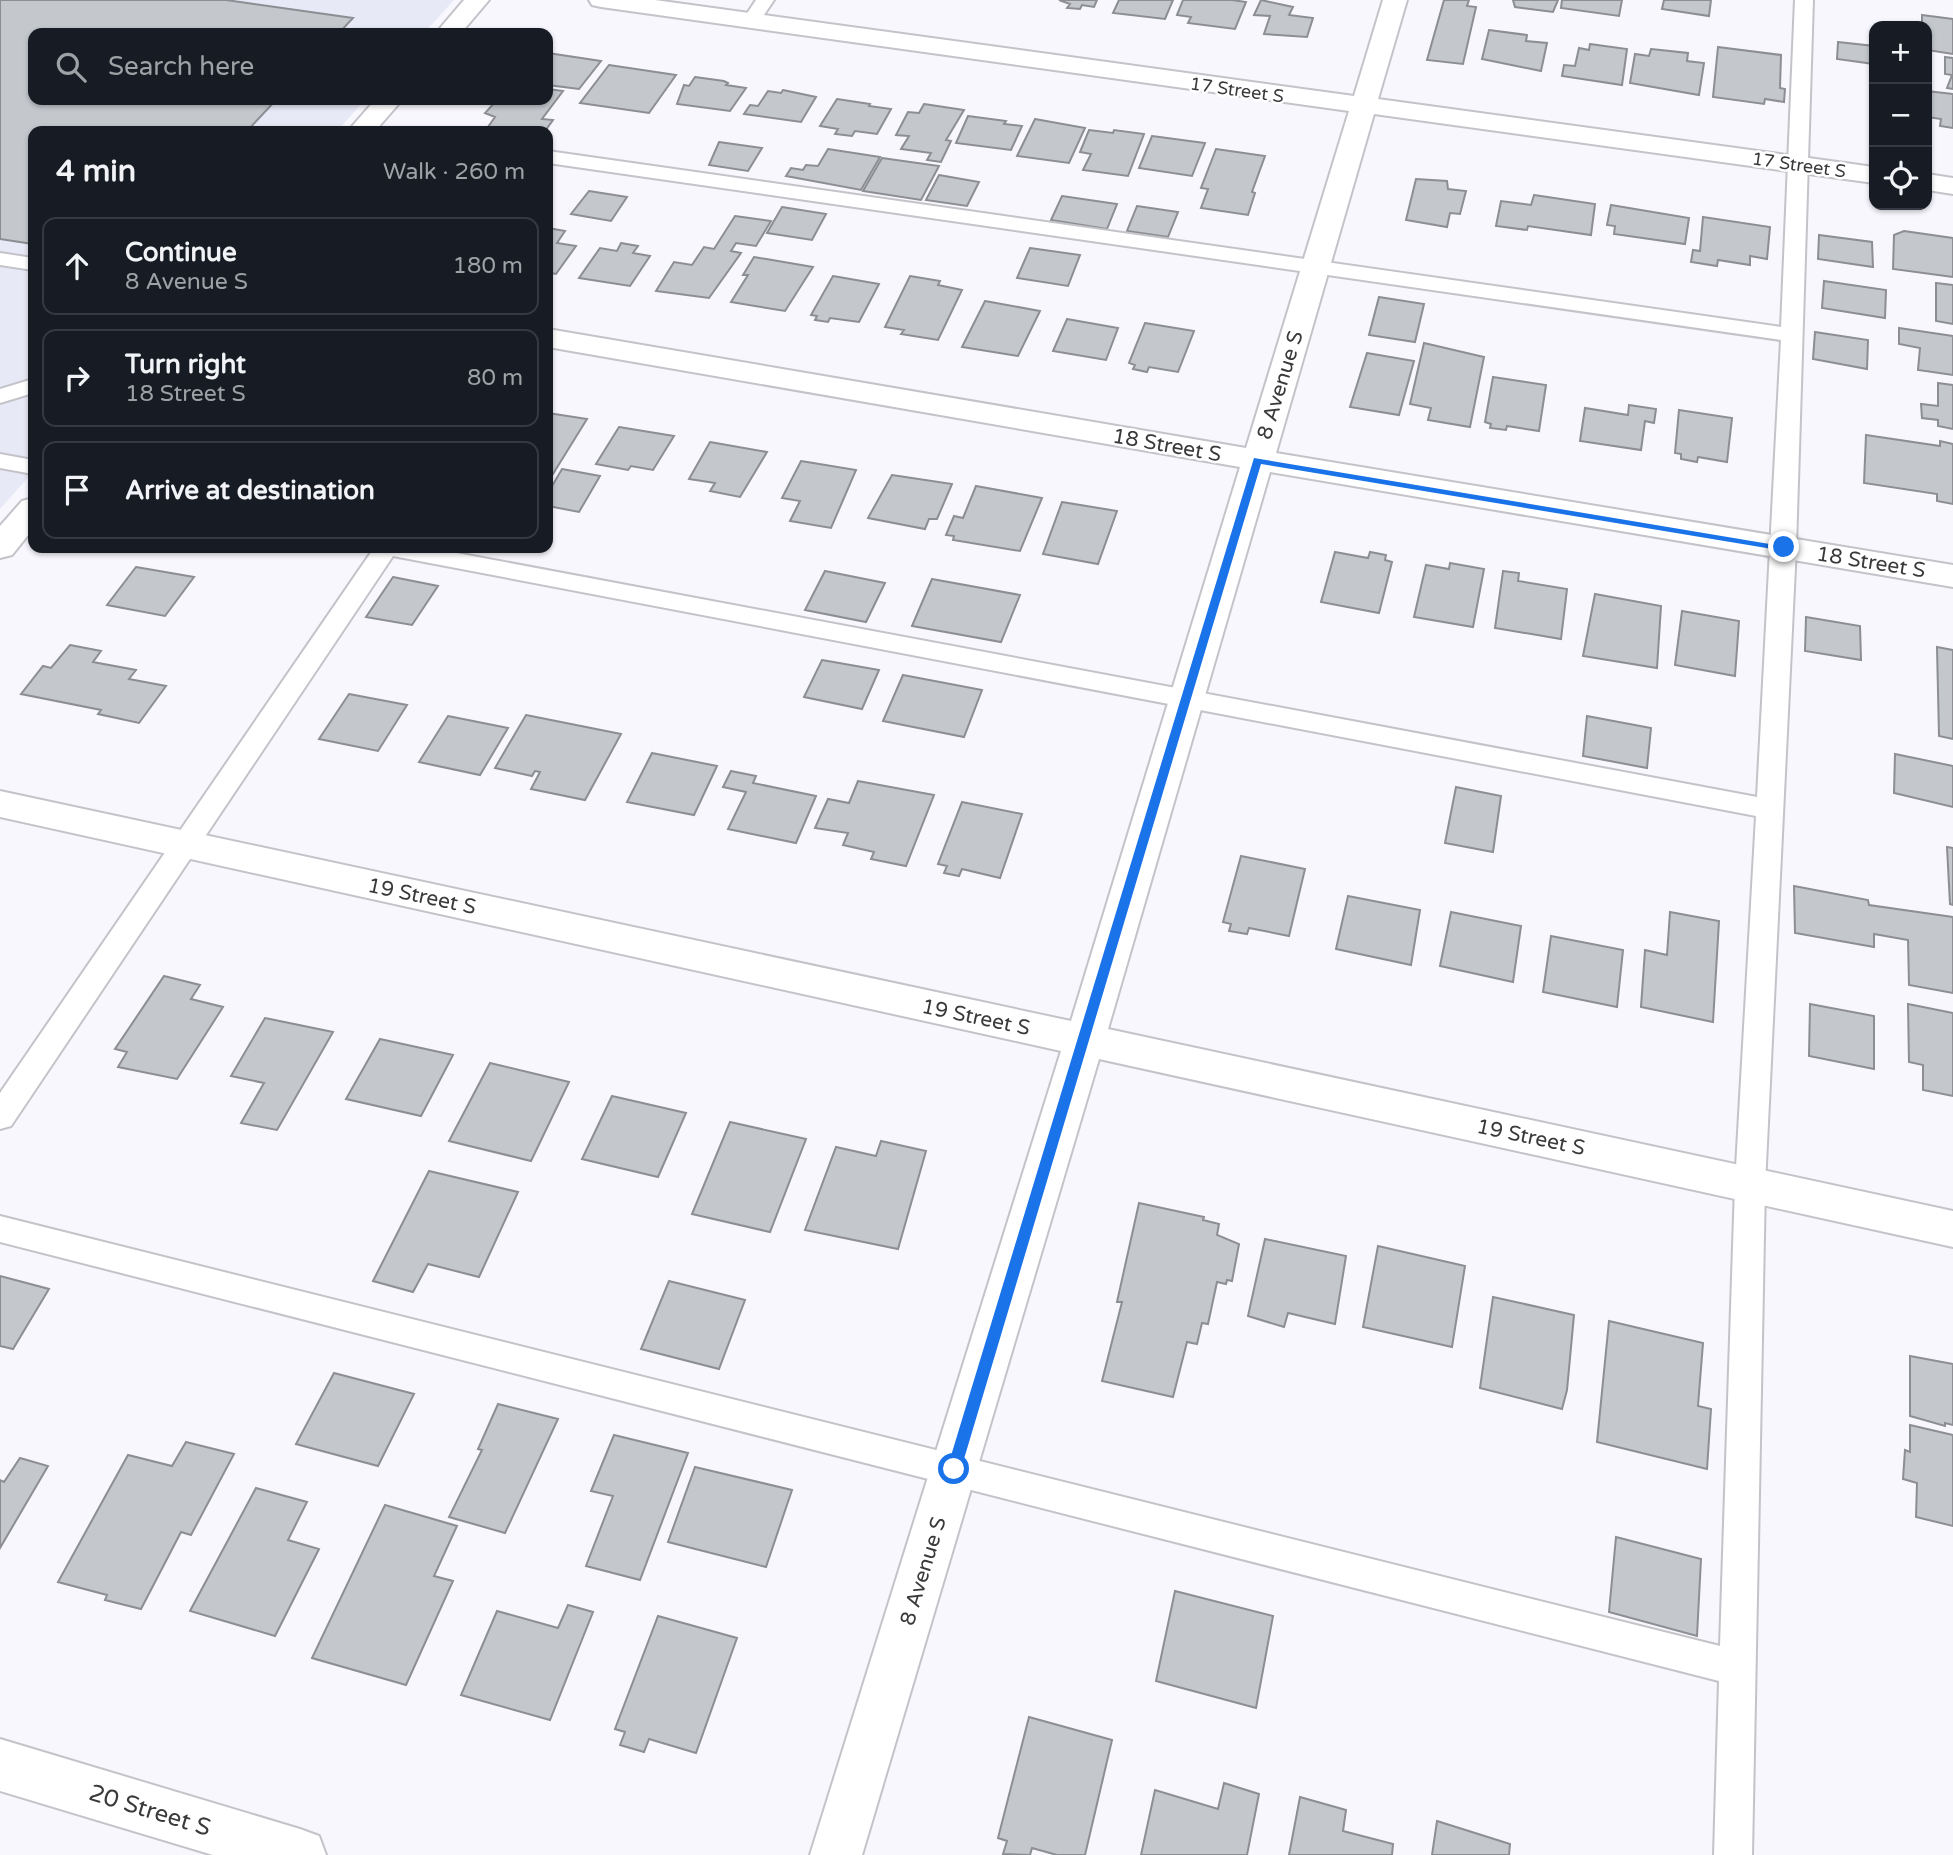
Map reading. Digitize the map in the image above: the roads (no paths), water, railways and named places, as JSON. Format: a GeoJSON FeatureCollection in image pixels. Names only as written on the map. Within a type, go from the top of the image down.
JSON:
{"type":"FeatureCollection","features":[{"type":"Feature","properties":{"kind":"street"},"geometry":{"type":"LineString","coordinates":[[452,28],[477,0]]}},
{"type":"Feature","properties":{"kind":"street","name":"17 Street S"},"geometry":{"type":"LineString","coordinates":[[601,0],[758,11],[1365,108],[1869,175]]}},
{"type":"Feature","properties":{"kind":"street","name":"8 Avenue S"},"geometry":{"type":"LineString","coordinates":[[836,1855],[1086,1040],[1395,0]]}},
{"type":"Feature","properties":{"kind":"street"},"geometry":{"type":"LineString","coordinates":[[369,126],[385,105]]}},
{"type":"Feature","properties":{"kind":"street"},"geometry":{"type":"LineString","coordinates":[[1932,183],[1953,186]]}},
{"type":"Feature","properties":{"kind":"street","name":"18 Street S"},"geometry":{"type":"LineString","coordinates":[[553,339],[1953,576]]}},
{"type":"Feature","properties":{"kind":"street"},"geometry":{"type":"LineString","coordinates":[[0,547],[28,514]]}},
{"type":"Feature","properties":{"kind":"street","name":"19 Street S"},"geometry":{"type":"LineString","coordinates":[[0,804],[1953,1229]]}},
{"type":"Feature","properties":{"kind":"street","name":"20 Street S"},"geometry":{"type":"LineString","coordinates":[[0,1765],[300,1855]]}},
{"type":"Feature","properties":{"kind":"lane"},"geometry":{"type":"LineString","coordinates":[[1733,1855],[1750,1185],[1784,547],[1804,0]]}},
{"type":"Feature","properties":{"kind":"lane"},"geometry":{"type":"LineString","coordinates":[[553,158],[1792,335]]}},
{"type":"Feature","properties":{"kind":"lane"},"geometry":{"type":"LineString","coordinates":[[0,258],[28,263]]}},
{"type":"Feature","properties":{"kind":"lane"},"geometry":{"type":"LineString","coordinates":[[0,396],[28,388]]}},
{"type":"Feature","properties":{"kind":"lane"},"geometry":{"type":"LineString","coordinates":[[0,461],[28,466]]}},
{"type":"Feature","properties":{"kind":"lane"},"geometry":{"type":"LineString","coordinates":[[0,1117],[385,553]]}},
{"type":"Feature","properties":{"kind":"lane"},"geometry":{"type":"LineString","coordinates":[[414,553],[1770,809]]}},
{"type":"Feature","properties":{"kind":"lane"},"geometry":{"type":"LineString","coordinates":[[0,1228],[1738,1668]]}}]}
